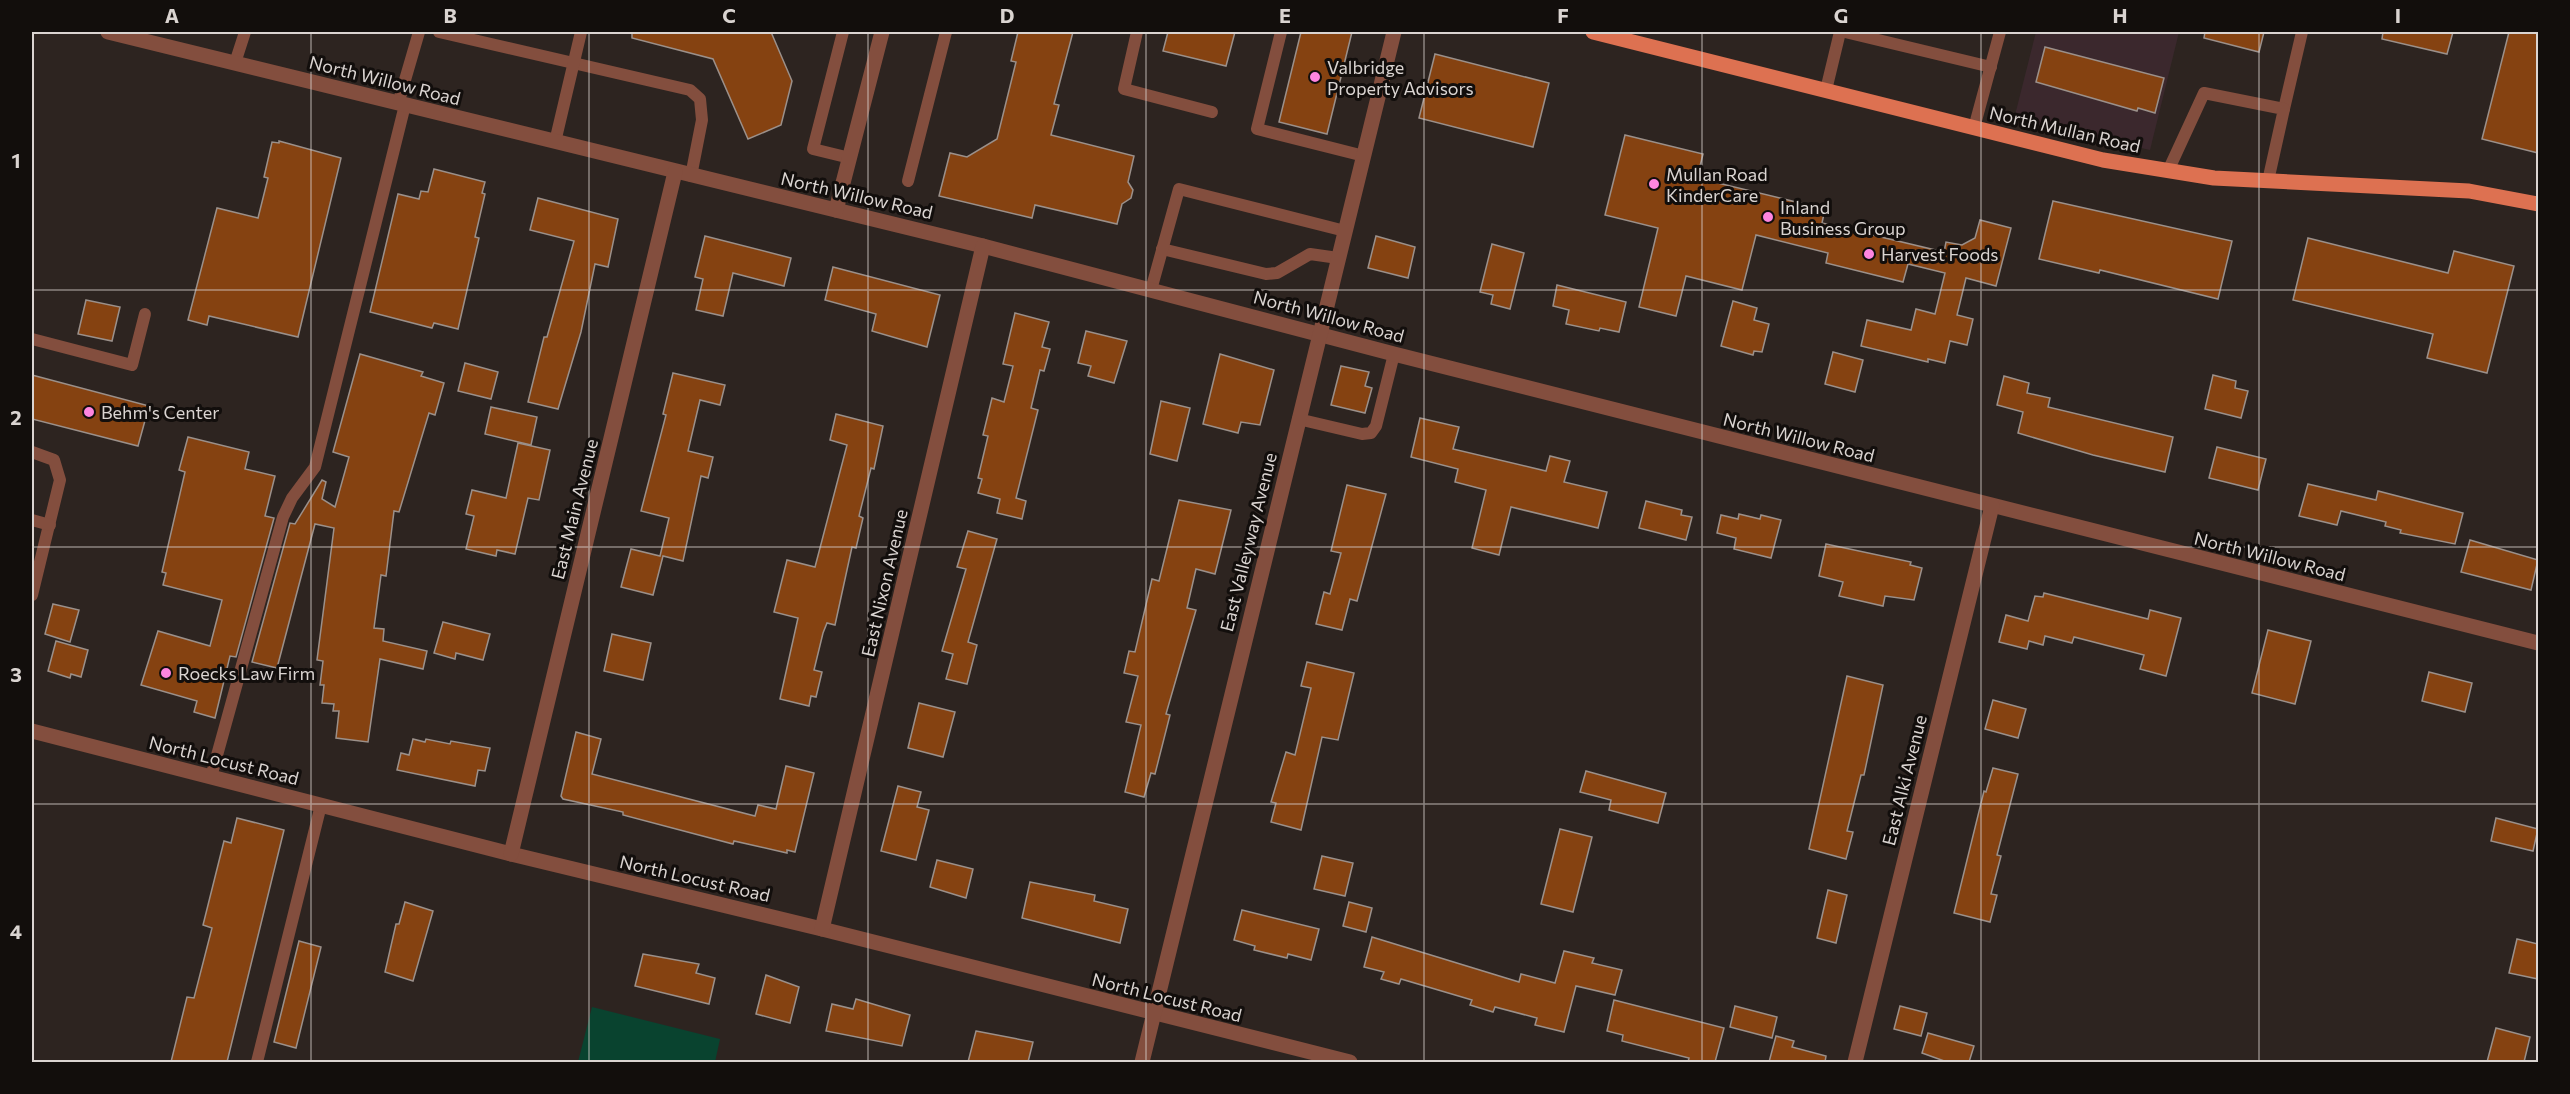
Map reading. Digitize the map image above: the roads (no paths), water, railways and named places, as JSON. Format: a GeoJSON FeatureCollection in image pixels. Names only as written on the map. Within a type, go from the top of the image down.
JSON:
{"type":"FeatureCollection","features":[{"type":"Feature","properties":{"kind":"main road","name":"North Mullan Road"},"geometry":{"type":"LineString","coordinates":[[1593,32],[2103,160],[2214,178],[2469,191],[2538,204]]}},
{"type":"Feature","properties":{"kind":"street","name":"North Willow Road"},"geometry":{"type":"LineString","coordinates":[[108,32],[983,246],[1394,354],[2538,643]]}},
{"type":"Feature","properties":{"kind":"street"},"geometry":{"type":"LineString","coordinates":[[836,210],[882,32]]}},
{"type":"Feature","properties":{"kind":"street","name":"East Valleyway Avenue"},"geometry":{"type":"LineString","coordinates":[[1142,1062],[1298,419],[1395,32]]}},
{"type":"Feature","properties":{"kind":"street","name":"East Main Avenue"},"geometry":{"type":"LineString","coordinates":[[511,854],[675,172]]}},
{"type":"Feature","properties":{"kind":"street","name":"East Nixon Avenue"},"geometry":{"type":"LineString","coordinates":[[822,928],[983,246]]}},
{"type":"Feature","properties":{"kind":"street","name":"East Alki Avenue"},"geometry":{"type":"LineString","coordinates":[[1855,1062],[1992,506]]}},
{"type":"Feature","properties":{"kind":"street","name":"North Locust Road"},"geometry":{"type":"LineString","coordinates":[[32,731],[511,854],[822,928],[1350,1062]]}},
{"type":"Feature","properties":{"kind":"lane"},"geometry":{"type":"LineString","coordinates":[[236,63],[244,32]]}},
{"type":"Feature","properties":{"kind":"lane"},"geometry":{"type":"LineString","coordinates":[[211,777],[283,517],[292,498],[315,467],[419,32]]}},
{"type":"Feature","properties":{"kind":"lane"},"geometry":{"type":"LineString","coordinates":[[439,32],[690,90],[700,99],[702,120],[691,176]]}},
{"type":"Feature","properties":{"kind":"lane"},"geometry":{"type":"LineString","coordinates":[[555,142],[581,32]]}},
{"type":"Feature","properties":{"kind":"lane"},"geometry":{"type":"LineString","coordinates":[[843,32],[813,149],[850,158]]}},
{"type":"Feature","properties":{"kind":"lane"},"geometry":{"type":"LineString","coordinates":[[908,181],[946,32]]}},
{"type":"Feature","properties":{"kind":"lane"},"geometry":{"type":"LineString","coordinates":[[1137,32],[1124,89],[1212,112]]}},
{"type":"Feature","properties":{"kind":"lane"},"geometry":{"type":"LineString","coordinates":[[1281,32],[1257,129],[1364,156]]}},
{"type":"Feature","properties":{"kind":"lane"},"geometry":{"type":"LineString","coordinates":[[1826,90],[1840,32]]}},
{"type":"Feature","properties":{"kind":"lane"},"geometry":{"type":"LineString","coordinates":[[1845,32],[1990,67]]}},
{"type":"Feature","properties":{"kind":"lane"},"geometry":{"type":"LineString","coordinates":[[1974,128],[2000,32]]}},
{"type":"Feature","properties":{"kind":"lane"},"geometry":{"type":"LineString","coordinates":[[2268,181],[2302,32]]}},
{"type":"Feature","properties":{"kind":"lane"},"geometry":{"type":"LineString","coordinates":[[2168,171],[2204,93],[2284,109]]}},
{"type":"Feature","properties":{"kind":"lane"},"geometry":{"type":"LineString","coordinates":[[1151,290],[1179,189],[1345,231]]}},
{"type":"Feature","properties":{"kind":"lane"},"geometry":{"type":"LineString","coordinates":[[1162,249],[1266,274],[1277,273],[1310,254],[1338,258]]}},
{"type":"Feature","properties":{"kind":"lane"},"geometry":{"type":"LineString","coordinates":[[32,339],[132,364],[145,314]]}},
{"type":"Feature","properties":{"kind":"lane"},"geometry":{"type":"LineString","coordinates":[[1298,419],[1362,434],[1371,433],[1376,426],[1394,354]]}},
{"type":"Feature","properties":{"kind":"lane"},"geometry":{"type":"LineString","coordinates":[[32,452],[54,460],[60,480],[32,591]]}},
{"type":"Feature","properties":{"kind":"lane"},"geometry":{"type":"LineString","coordinates":[[32,520],[50,525]]}},
{"type":"Feature","properties":{"kind":"lane"},"geometry":{"type":"LineString","coordinates":[[257,1062],[321,805]]}},
{"type":"Feature","properties":{"kind":"place","name":"Valbridge Property Advisors"},"geometry":{"type":"Point","coordinates":[1315,77]}},
{"type":"Feature","properties":{"kind":"place","name":"Mullan Road KinderCare"},"geometry":{"type":"Point","coordinates":[1654,184]}},
{"type":"Feature","properties":{"kind":"place","name":"Inland Business Group"},"geometry":{"type":"Point","coordinates":[1768,217]}},
{"type":"Feature","properties":{"kind":"place","name":"Harvest Foods"},"geometry":{"type":"Point","coordinates":[1869,254]}},
{"type":"Feature","properties":{"kind":"place","name":"Behm's Center"},"geometry":{"type":"Point","coordinates":[89,412]}},
{"type":"Feature","properties":{"kind":"place","name":"Roecks Law Firm"},"geometry":{"type":"Point","coordinates":[166,673]}}]}
